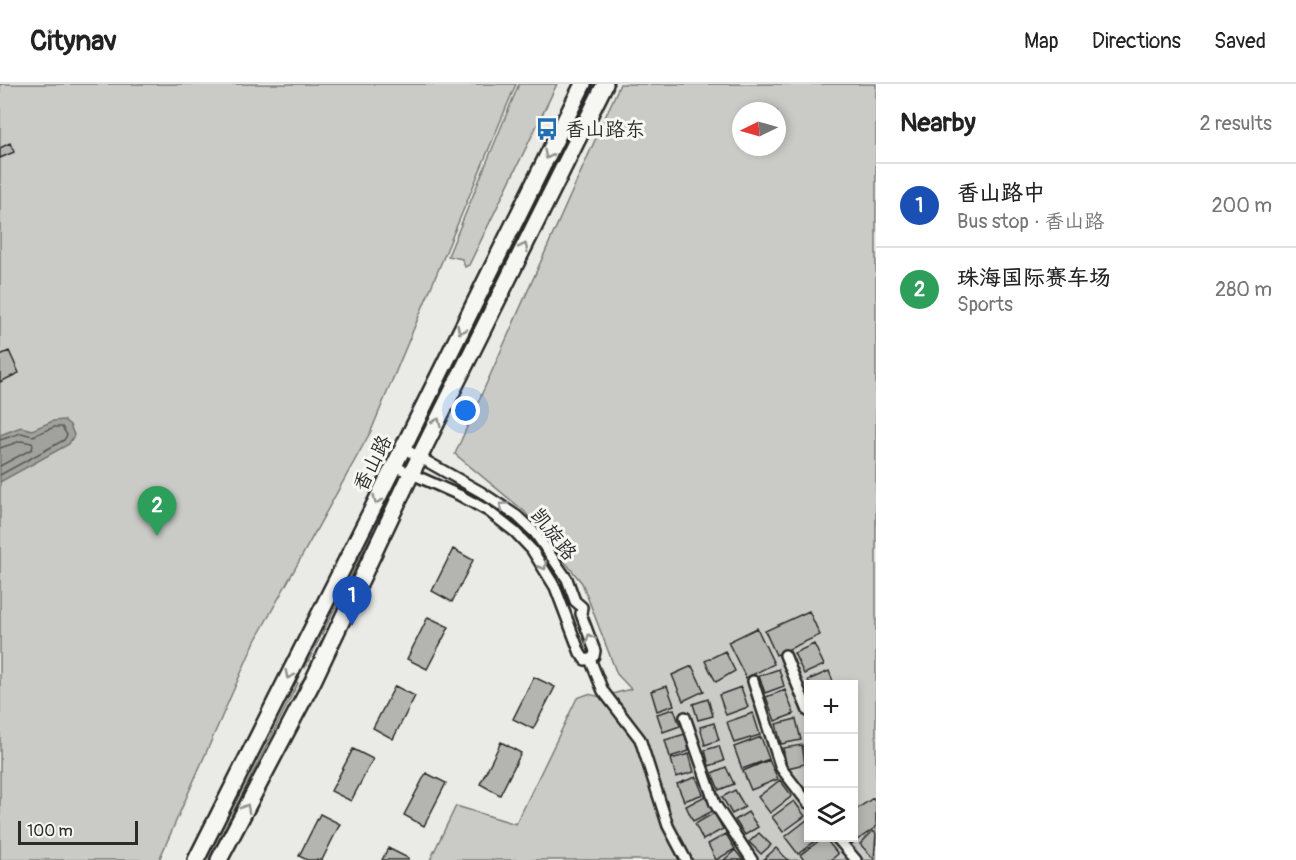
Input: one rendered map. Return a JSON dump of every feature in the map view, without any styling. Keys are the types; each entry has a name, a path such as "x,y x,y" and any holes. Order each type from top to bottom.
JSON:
{"main road":[{"name":"香山路","path":"196,860 404,448 583,84"},
{"name":"香山路","path":"219,860 312,681 411,474 605,84"}],"street":[{"name":"凯旋路","path":"394,466 459,495 488,511 515,532 532,550 544,568 564,606 564,614 568,619 580,653 585,660 594,656 596,651 581,614 582,607 575,600 567,579 536,533 517,516 482,492 404,448"},
{"path":"564,606 569,601 575,600"},
{"path":"568,619 575,619 581,614"},
{"path":"785,656 804,701"},
{"name":"凯旋路","path":"590,659 603,691 640,739 668,826 686,860"},
{"path":"753,681 781,768 804,798"},
{"path":"685,717 715,804 753,860"},
{"path":"840,842 850,858"}],"shaded area":[{"path":"0,84 516,84 371,431 255,641 159,860 0,860"},
{"path":"519,84 557,84 469,265 465,267 462,259 448,256"},
{"path":"592,84 595,84 431,418 428,417 464,343 467,332"},
{"path":"620,84 876,84 876,860 430,860 456,806 516,824 577,698 588,694 601,697 631,689 617,674 582,583 524,511 455,454"},
{"path":"369,530 373,532 305,668 302,666"},
{"path":"294,681 298,683 209,860 204,860"}],"water":[{"path":"64,420 70,425 74,435 69,444 0,482 0,435 21,427 32,430 53,421"}],"building":[{"path":"10,143 14,152 0,158 0,148"},
{"path":"9,351 19,373 0,382 0,355"},
{"path":"453,549 473,560 452,602 432,591"},
{"path":"809,611 820,635 776,655 765,631"},
{"path":"428,617 449,627 427,669 407,659"},
{"path":"757,628 774,664 746,678 728,642"},
{"path":"814,644 824,665 804,674 794,653"},
{"path":"725,651 735,671 716,682 705,661"},
{"path":"692,666 704,691 683,701 672,675"},
{"path":"779,669 784,686 765,693 759,676"},
{"path":"829,671 832,680 808,680"},
{"path":"534,677 555,687 533,729 513,719"},
{"path":"395,686 415,696 393,739 373,728"},
{"path":"667,686 674,705 657,711 651,691"},
{"path":"741,687 748,707 726,715 719,695"},
{"path":"785,690 794,714 775,721 766,697"},
{"path":"708,699 713,716 698,720 693,704"},
{"path":"674,709 680,726 663,732 657,714"},
{"path":"753,713 760,735 734,743 727,722"},
{"path":"796,719 801,740 781,744 776,724"},
{"path":"714,723 719,740 705,745 700,727"},
{"path":"685,734 689,751 670,757 665,740"},
{"path":"761,737 769,759 742,769 734,747"},
{"path":"501,742 521,753 500,795 480,784"},
{"path":"802,745 804,764 787,768 783,748"},
{"path":"719,746 724,761 709,766 705,750"},
{"path":"353,749 373,759 351,801 331,791"},
{"path":"689,754 694,772 676,777 671,759"},
{"path":"769,760 778,779 751,790 743,771"},
{"path":"726,767 734,784 719,790 712,773"},
{"path":"426,773 446,783 424,826 404,815"},
{"path":"696,777 703,794 684,801 677,784"},
{"path":"780,780 792,796 770,813 758,797"},
{"path":"735,790 745,807 732,814 722,797"},
{"path":"705,796 713,811 693,821 686,806"},
{"path":"873,798 876,803 876,827 858,839 858,808"},
{"path":"794,801 804,815 783,832 772,817"},
{"path":"748,812 758,827 745,835 735,820"},
{"path":"714,813 723,829 703,840 695,824"},
{"path":"320,814 340,824 322,860 307,860 299,856"},
{"path":"804,822 804,842 814,842 798,854 785,837"},
{"path":"873,831 876,834 874,859 860,844"},
{"path":"759,833 771,845 761,854 749,842"},
{"path":"726,834 735,849 716,860 708,844"},
{"path":"818,842 828,842 838,854 831,860 804,860 800,855"},
{"path":"388,848 408,858 408,860 382,860"},
{"path":"776,848 788,860 764,859"},
{"path":"735,850 743,860 724,860"}],"place":[{"name":"香山路东","path":"547,129"},
{"name":"珠海国际赛车场","path":"157,536"},
{"name":"香山路中","path":"352,626"}]}
